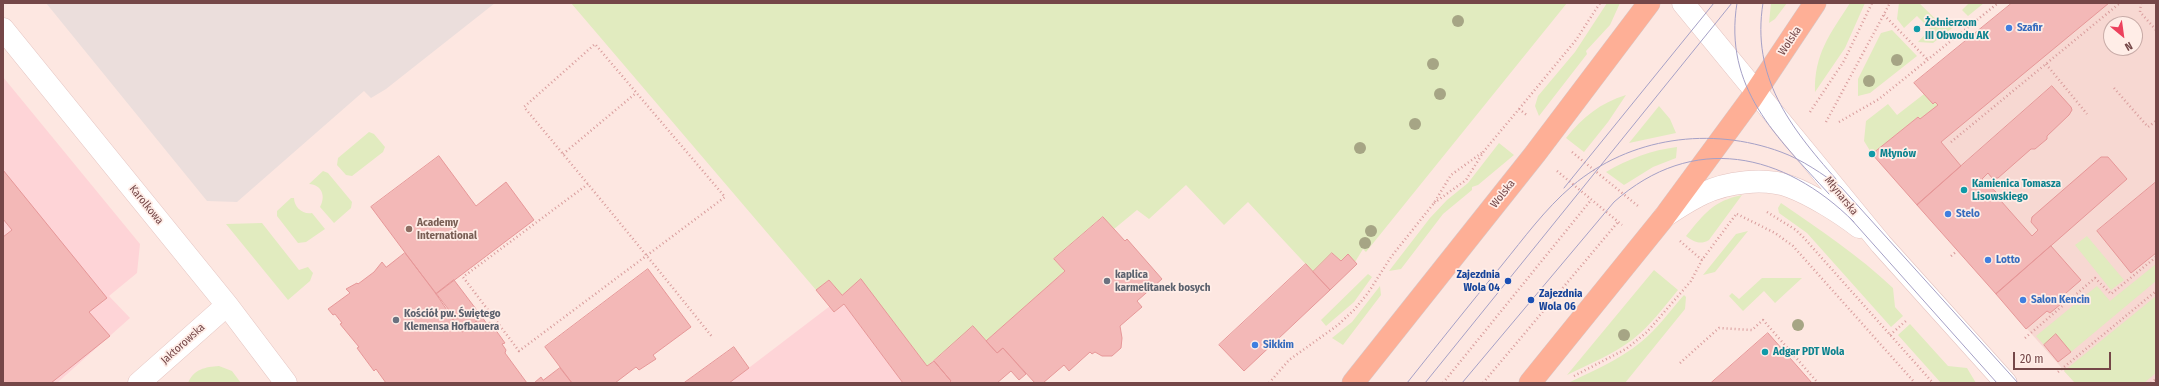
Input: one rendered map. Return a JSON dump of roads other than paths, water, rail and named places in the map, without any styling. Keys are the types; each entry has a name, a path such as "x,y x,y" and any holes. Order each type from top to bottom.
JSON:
{"main road":[{"name":"Wolska","path":"1353,383 1535,154 1649,3"},
{"name":"Wolska","path":"1530,383 1665,216 1756,92 1815,3"}],"street":[{"name":"Młynarska","path":"1683,3 1881,244 2006,383"},
{"name":"Karolkowa","path":"3,29 227,305 286,383"},
{"path":"1665,216 1703,193 1721,187 1744,183 1774,183 1790,186 1805,193 1856,225 1881,244"},
{"name":"Jaktorowska","path":"139,383 227,305"}],"tram line":[{"path":"1564,188 1714,3"},
{"path":"1425,383 1732,3"},
{"path":"1737,3 1735,33 1738,61 1746,86 1758,109 1773,131 1829,194"},
{"path":"1763,3 1761,30 1763,54 1769,77 1778,99 1804,140 1836,179"},
{"path":"1407,383 1535,224 1572,186 1595,169 1619,156 1645,147 1672,141 1699,138 1727,139 1754,144 1781,152 1805,163 1841,187 2018,383"},
{"path":"1462,383 1614,202 1644,180 1675,166 1706,159 1737,160 1768,166 1798,180 1827,198 1854,222"},
{"path":"1850,218 1997,383"}],"place":[{"name":"Szafir","path":"2009,28"},
{"name":"Żołnierzom III Obwodu AK","path":"1917,29"},
{"name":"Młynów","path":"1872,154"},
{"name":"Kamienica Tomasza Lisowskiego","path":"1964,190"},
{"name":"Stelo","path":"1948,214"},
{"name":"Academy International","path":"409,229"},
{"name":"Lotto","path":"1988,260"},
{"name":"kaplica karmelitanek bosych","path":"1107,281"},
{"name":"Zajezdnia Wola 04","path":"1508,281"},
{"name":"Zajezdnia Wola 06","path":"1531,300"},
{"name":"Salon Kencin","path":"2023,300"},
{"name":"Kościół pw. Świętego Klemensa Hofbauera","path":"396,320"},
{"name":"Sikkim","path":"1255,345"},
{"name":"Adgar PDT Wola","path":"1765,352"}]}
